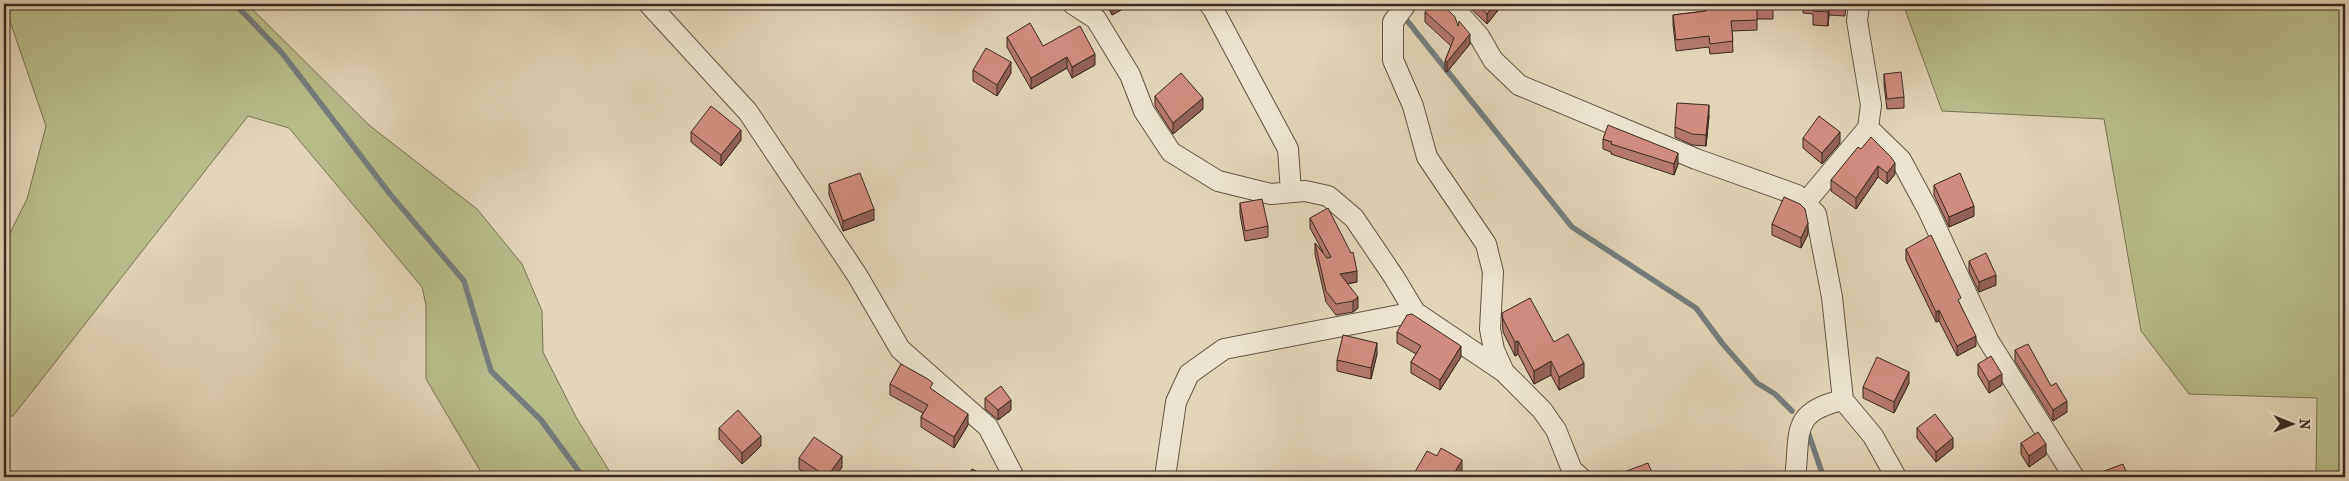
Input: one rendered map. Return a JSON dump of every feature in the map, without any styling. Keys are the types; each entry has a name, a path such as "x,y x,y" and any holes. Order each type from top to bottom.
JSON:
{"street":[{"path":"649,4 748,112 857,275 900,349 988,427 1014,477"},
{"path":"1073,4 1096,19 1130,75 1144,111 1171,152 1218,181 1271,194 1305,191 1328,196 1354,218 1394,276 1415,312 1504,372 1542,410 1556,430 1572,470 1580,477"},
{"path":"1208,4 1213,9 1288,149 1291,192"},
{"path":"1406,4 1393,22 1394,60 1413,106 1427,157 1486,244 1493,272 1490,329 1494,350 1504,372"},
{"path":"1804,203 1868,128 1871,105 1857,21 1860,4"},
{"path":"1449,6 1479,36 1493,60 1519,85 1696,159 1797,195 1816,214 1833,307 1843,400 1873,436 1896,477"},
{"path":"1868,128 1901,160 1928,210 1988,340 2074,477"},
{"path":"1165,477 1176,402 1182,388 1189,374 1224,349 1415,312"},
{"path":"1795,477 1797,436 1803,420 1822,405 1843,400"}],"green space":[{"path":"4,4 247,4 369,125 477,209 522,264 542,311 543,352 576,417 613,477 484,477 426,379 426,305 422,287 289,128 248,116 13,416 4,417 4,245 27,199 46,126"},
{"path":"1903,4 2345,4 2345,477 2316,477 2317,398 2189,394 2141,331 2104,119 1942,111"}],"building":[{"path":"1432,4 1448,10 1455,17 1458,26 1459,21 1470,34 1447,62 1445,61 1454,38 1425,12"},
{"path":"1476,4 1495,4 1487,14"},
{"path":"1722,4 1773,4 1773,8 1757,9 1757,20 1731,21 1733,41 1710,44 1709,36 1676,40 1673,15 1706,11 1706,6"},
{"path":"1814,4 1829,4 1828,12 1813,11"},
{"path":"1030,23 1043,46 1080,26 1095,54 1072,67 1067,57 1031,78 1007,37"},
{"path":"986,48 1011,62 997,85 973,70"},
{"path":"1901,72 1904,97 1887,99 1884,74"},
{"path":"1181,73 1203,98 1173,123 1155,96"},
{"path":"1677,103 1709,105 1706,135 1692,134 1675,127"},
{"path":"711,106 741,130 721,155 691,132"},
{"path":"1819,116 1840,132 1822,153 1803,138"},
{"path":"1608,125 1678,153 1674,164 1611,144 1612,142 1603,139"},
{"path":"1871,137 1895,163 1887,173 1878,166 1856,198 1831,180 1858,147 1861,149"},
{"path":"860,173 874,209 843,221 829,184"},
{"path":"1960,173 1974,206 1949,217 1934,185"},
{"path":"1784,197 1800,204 1805,209 1808,223 1801,238 1772,224"},
{"path":"1262,199 1268,226 1245,231 1240,203"},
{"path":"1328,208 1351,253 1353,252 1357,271 1340,274 1358,297 1353,301 1336,304 1326,291 1315,243 1327,258 1331,257 1310,218"},
{"path":"1931,235 1961,298 1958,300 1976,336 1957,346 1939,310 1936,312 1906,249"},
{"path":"1986,253 1996,275 1979,282 1969,261"},
{"path":"1530,298 1554,342 1568,334 1584,363 1559,377 1551,361 1534,371 1518,341 1515,342 1503,319 1502,313"},
{"path":"1412,314 1461,346 1440,380 1411,362 1421,346 1397,332 1407,315"},
{"path":"1343,335 1377,343 1371,368 1337,360"},
{"path":"2028,344 2051,386 2056,383 2067,401 2053,410 2015,350"},
{"path":"1991,356 2002,374 1989,382 1978,364"},
{"path":"1877,357 1909,372 1894,402 1863,387"},
{"path":"901,364 928,379 933,383 930,388 968,414 954,437 921,417 928,405 890,384"},
{"path":"1001,386 1011,400 998,410 985,398"},
{"path":"738,410 761,436 742,453 719,428"},
{"path":"1935,414 1953,438 1936,452 1917,428"},
{"path":"2038,432 2046,444 2029,456 2021,443"},
{"path":"814,437 842,456 827,477 799,458"},
{"path":"1441,448 1462,460 1452,477 1412,477 1427,451 1437,456"},
{"path":"1648,463 1654,477 1617,477 1616,475"},
{"path":"2123,464 2128,477 2088,477"},
{"path":"972,469 989,477 968,477"},
{"path":"2148,471 2150,477 2133,477"},
{"path":"1081,475 1084,477 1037,477 1037,476"}],"waterway":[{"path":"235,4 282,53 390,194 464,281 491,371 541,420 583,477"},
{"path":"1405,18 1572,227 1696,308 1722,343 1757,383 1775,394 1792,411"},
{"path":"1808,432 1821,470 1826,477"}]}
